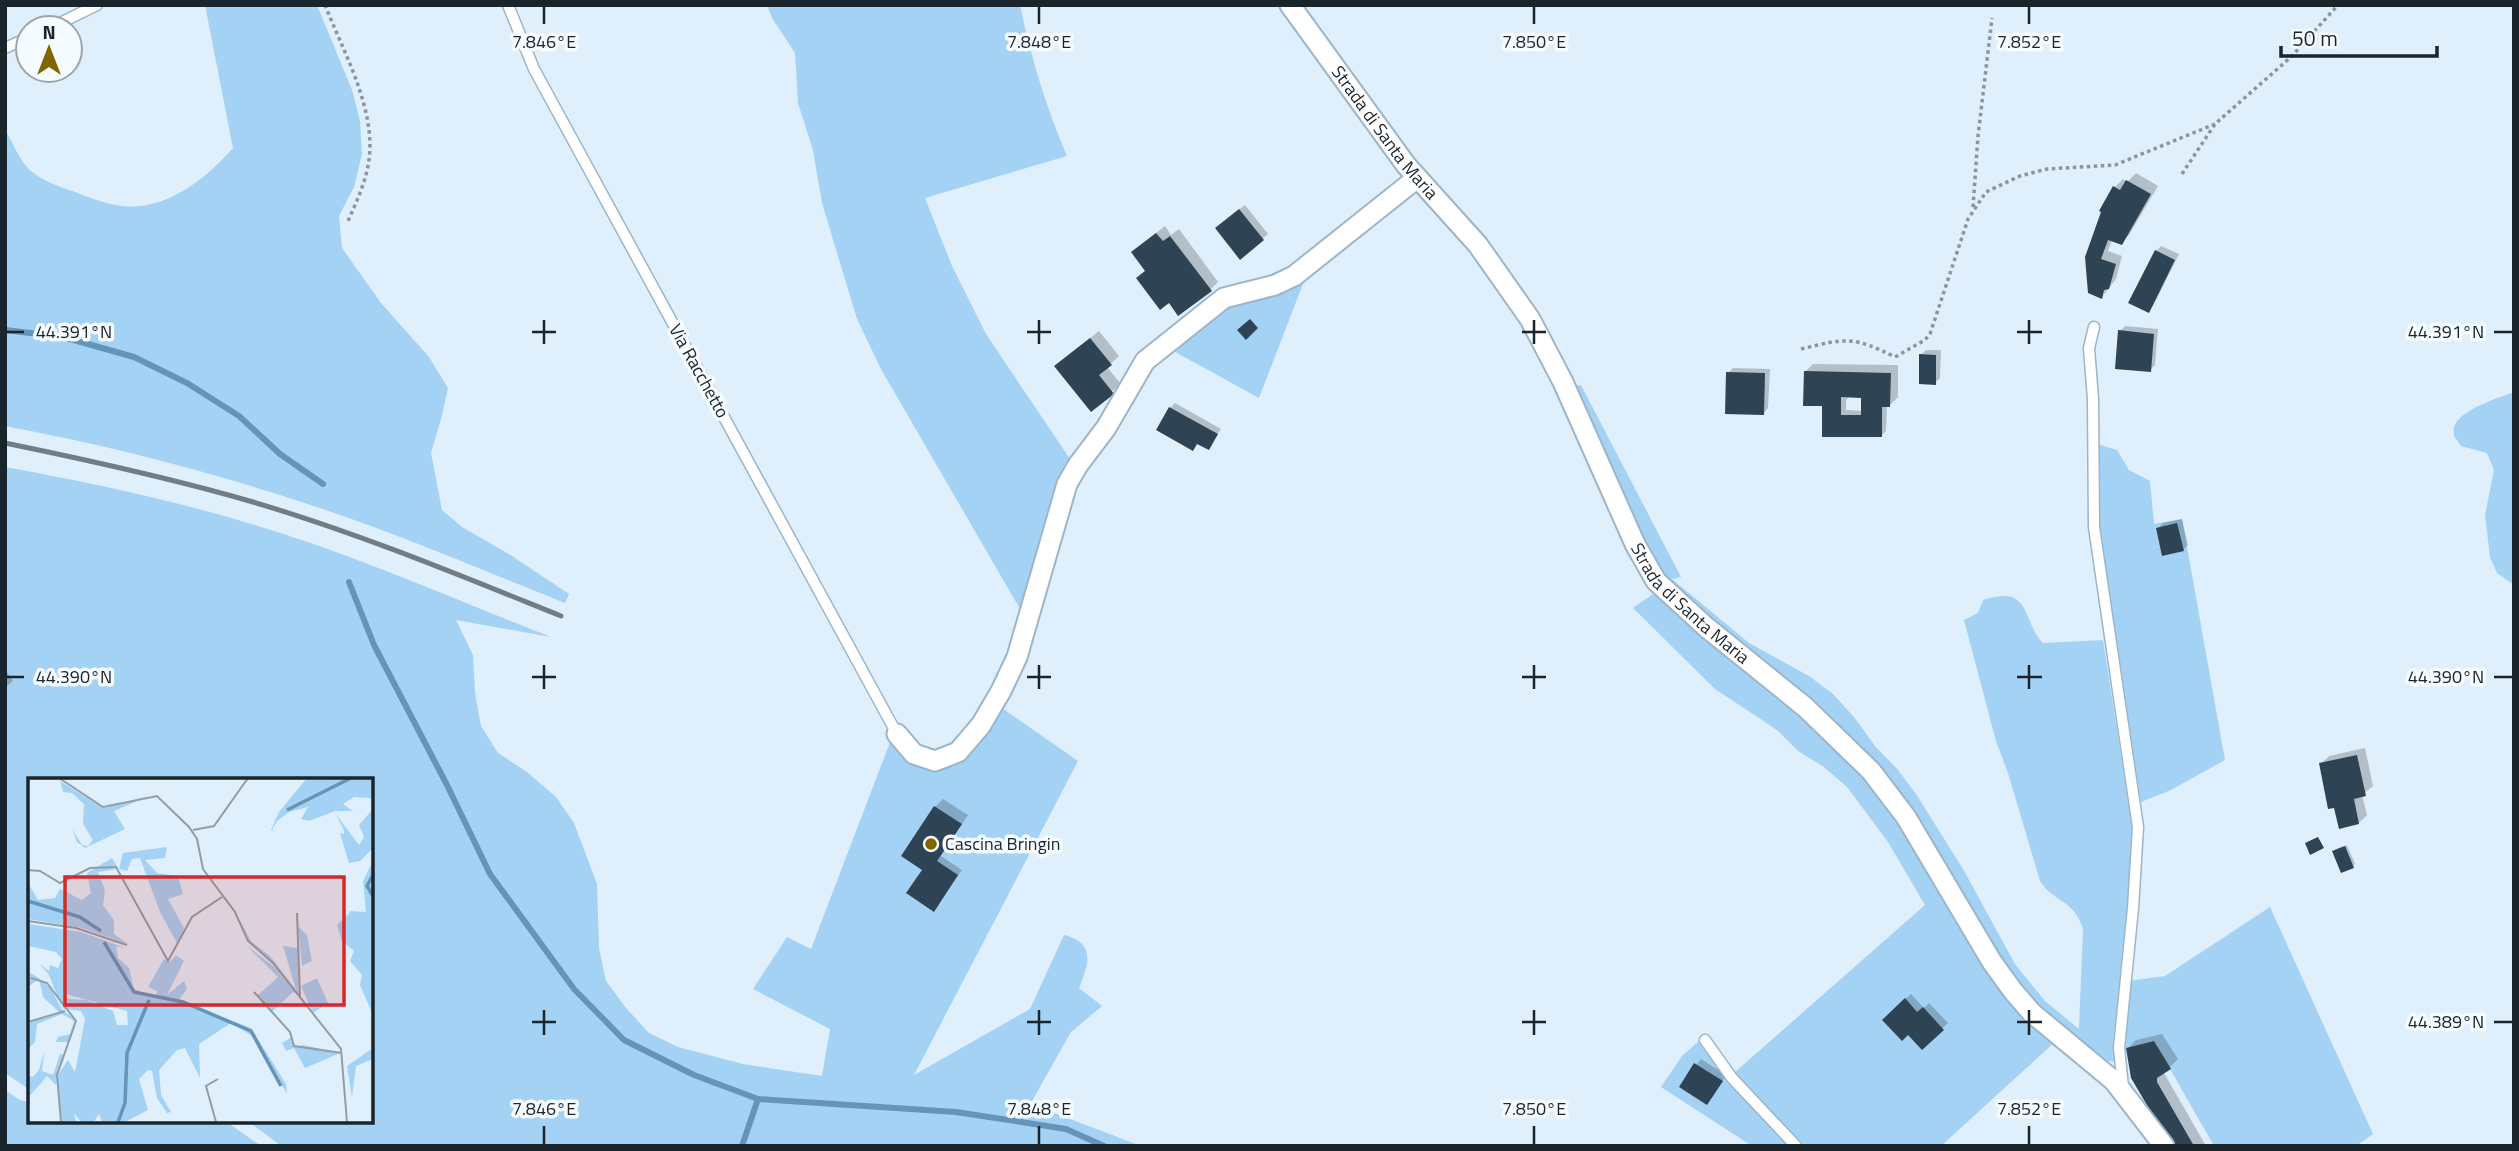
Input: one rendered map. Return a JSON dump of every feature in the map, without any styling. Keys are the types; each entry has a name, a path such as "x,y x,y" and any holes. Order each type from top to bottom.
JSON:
{"street":[{"name":"Strada di Santa Maria","path":"1290,5 1321,51 1417,178 1486,255 1536,329 1563,382 1635,544 1656,581 1706,627 1805,707 1871,771 1910,823 1992,962 2012,990 2032,1013 2108,1075 2164,1146"},
{"path":"897,734 914,754 930,760 940,760 958,752 987,715 1017,657 1066,484 1106,428 1142,364 1224,298 1275,285 1294,276 1417,178"}],"lane":[{"path":"79,14 97,5"},
{"name":"Via Racchetto","path":"508,5 534,69 897,734"},
{"path":"2094,327 2089,348 2093,399 2094,527 2138,827 2119,1048 2124,1092"},
{"path":"1705,1040 1732,1078 1796,1146"}],"path":[{"path":"325,5 362,98 368,125 369,160 364,181 348,221"},
{"path":"2182,174 2215,124 2291,57 2338,5"},
{"path":"1801,349 1845,339 1867,343 1895,357 1925,340 1932,329 1973,209 1978,136 1992,18"},
{"path":"1973,209 1986,192 2020,176 2047,169 2115,165 2215,124"}],"shaded area":[{"path":"205,5 317,5 352,90 360,121 362,154 354,187 339,216 342,248 381,303 429,357 448,388 431,453 442,510 462,527 569,594 565,603 445,554 284,496 126,452 5,426 5,130 31,171 49,182 92,199 122,206 138,206 169,198 184,190 210,171 233,148"},
{"path":"767,5 1020,5 1040,82 1067,156 925,198 952,266 986,334 1072,462 1023,614 882,371 857,319 822,203 813,150 798,103 795,53 772,18"},
{"path":"1306,276 1259,398 1168,348 1211,313"},
{"path":"1581,385 1681,577 1672,579 1749,643 1809,676 1833,694 1854,717 1916,794 1963,869 2015,964 2045,1001 2079,1029 2083,929 2069,906 2051,894 2040,881 1996,741 1964,620 1978,613 1983,600 1999,596 2011,597 2024,608 2036,635 2043,643 2103,640 2132,827 2129,906 2113,1042 2114,1062 2094,1058 2025,999 1912,817 1659,576 1575,386"},
{"path":"2514,392 2514,585 2497,573 2490,557 2485,515 2494,470 2487,453 2461,446 2454,436 2454,426 2473,409"},
{"path":"2097,444 2117,450 2129,470 2150,481 2154,524 2182,519 2225,760 2171,790 2141,802 2098,521"},
{"path":"5,467 158,499 286,535 363,562 551,637 456,620 473,655 475,693 481,726 498,753 527,772 556,797 574,823 597,884 599,948 606,981 626,1008 649,1033 678,1047 743,1064 822,1076 830,1029 753,989 787,937 811,949 892,737 930,766 999,706 1078,761 914,1075 1030,1009 1064,935 1081,943 1085,949 1087,963 1079,988 1102,1006 1071,1032 1028,1108 1057,1114 1141,1146 281,1146 251,1123 373,1123 373,778 28,778 28,1089 5,1073"},
{"path":"1656,592 1854,761 2057,1040 1941,1146 1803,1146 1735,1072 1925,905 1888,842 1847,787 1824,767 1798,751 1777,730 1715,689 1633,608"},
{"path":"2270,907 2373,1134 2356,1146 2214,1146 2154,1041 2126,1048 2128,981 2165,976"},
{"path":"1700,1040 1729,1080 1787,1144 1752,1146 1661,1087 1682,1056"},
{"path":"5,1090 20,1100 28,1102 28,1123 228,1123 261,1146 5,1146"}],"building":[{"path":"2126,180 2151,194 2122,245 2108,240 2101,259 2116,264 2109,289 2104,290 2102,299 2088,293 2085,257 2101,212 2099,211 2113,186 2120,190"},
{"path":"1239,209 1264,240 1240,260 1215,228"},
{"path":"1156,233 1163,241 1170,236 1212,291 1178,316 1169,303 1160,310 1136,278 1145,271 1131,252"},
{"path":"2155,250 2175,260 2149,313 2128,303"},
{"path":"1250,319 1258,328 1246,340 1237,330"},
{"path":"2118,330 2154,334 2151,372 2115,369"},
{"path":"1090,338 1112,365 1099,375 1114,394 1091,412 1054,366"},
{"path":"1919,354 1936,355 1936,385 1919,384"},
{"path":"1804,371 1891,373 1890,407 1882,407 1882,437 1822,437 1822,406 1803,406","holes":["1841,397 1861,398 1861,415 1841,415"]},
{"path":"1726,372 1765,373 1764,415 1725,414"},
{"path":"1169,407 1218,434 1209,450 1197,444 1193,451 1156,430"},
{"path":"2177,523 2184,551 2162,556 2156,528"},
{"path":"2357,755 2366,796 2354,799 2359,824 2339,829 2334,808 2328,809 2319,763"},
{"path":"934,806 962,824 937,861 958,875 934,912 906,893 922,870 901,856"},
{"path":"2318,837 2324,848 2310,855 2305,843"},
{"path":"2345,846 2354,868 2341,873 2332,851"},
{"path":"1905,998 1917,1012 1923,1007 1944,1030 1922,1050 1908,1035 1902,1041 1882,1020"},
{"path":"2154,1041 2171,1069 2157,1078 2157,1082 2194,1146 2174,1146 2167,1139 2131,1078 2126,1048"},
{"path":"1694,1063 1723,1081 1707,1105 1679,1087"}],"waterway":[{"path":"5,330 63,337 134,357 187,383 239,416 280,454 323,484"},
{"path":"349,582 374,645 490,874 574,989 624,1040 694,1075 758,1099 956,1112 1066,1129 1104,1146"},
{"path":"742,1146 758,1099"}],"railway":[{"path":"5,443 160,477 292,514 408,555 561,616"}],"place":[{"name":"Cascina Bringin","path":"931,844"}]}
